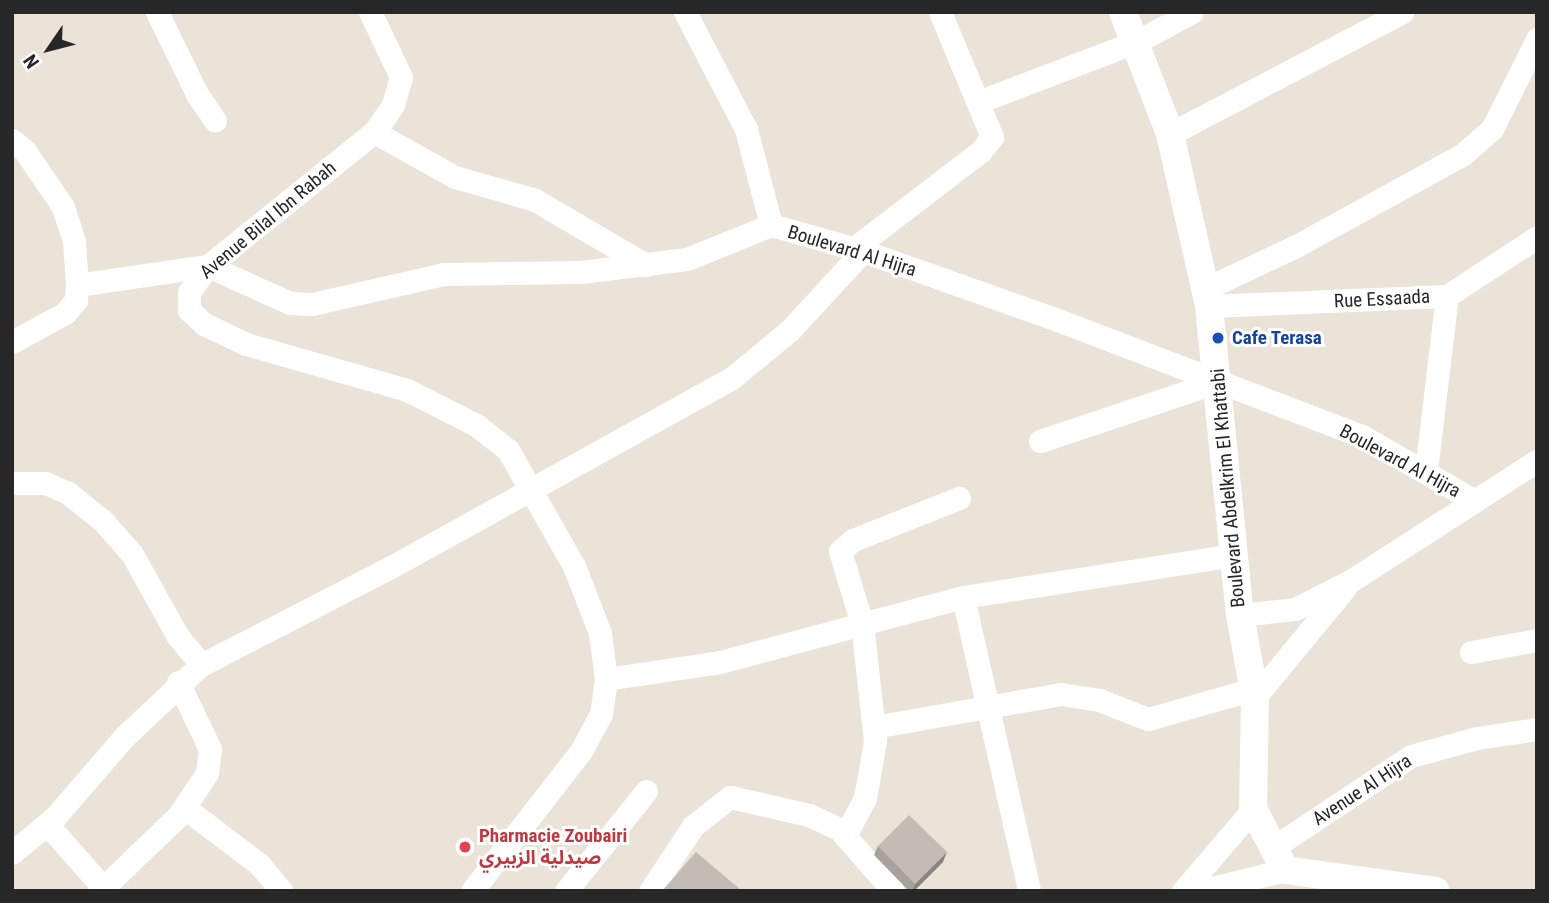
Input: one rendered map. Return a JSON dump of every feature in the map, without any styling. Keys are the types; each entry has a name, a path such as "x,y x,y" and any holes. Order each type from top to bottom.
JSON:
{"street":[{"path":"157,12 197,94 215,121"},
{"name":"Avenue Bilal Ibn Rabah","path":"370,12 401,78 393,105 374,132 208,266 190,292 193,318 246,344 299,363 374,379 446,409 508,450 574,566 600,633 606,680 593,733 472,891"},
{"path":"685,12 746,130 771,225"},
{"path":"12,853 47,824 178,682 201,665 391,567 732,378 790,330 858,250 989,142 990,127 940,12"},
{"name":"Boulevard Abdelkrim El Khattabi","path":"1123,12 1138,41 1170,134 1207,298 1219,381 1240,615 1254,693 1253,809"},
{"path":"978,102 1138,41 1192,12"},
{"path":"1170,134 1402,12"},
{"path":"1207,298 1462,155 1492,129 1537,39"},
{"path":"374,132 454,177 535,200 646,265"},
{"path":"12,140 25,150 63,207 74,241 78,285 76,300 65,313 12,342"},
{"name":"Boulevard Al Hijra","path":"208,266 290,303 312,304 444,274 580,272 687,259 771,225 858,250 1362,436 1475,501"},
{"name":"Rue Essaada","path":"1207,298 1447,296 1537,237"},
{"path":"78,285 208,266"},
{"path":"1426,471 1447,296"},
{"path":"1040,441 1219,381"},
{"path":"1240,615 1295,609 1352,580 1537,461"},
{"path":"12,483 45,483 68,493 103,521 132,554 177,635 201,665"},
{"path":"845,836 874,767 874,727 862,624 840,558 843,547 959,498"},
{"path":"606,680 720,662 963,597 1234,555"},
{"path":"874,727 989,704 1082,696 1148,719 1254,693 1352,580"},
{"path":"963,597 1029,891"},
{"path":"1471,652 1537,640"},
{"path":"47,824 105,889 185,808 207,773 210,749 178,682"},
{"name":"Avenue Al Hijra","path":"1200,891 1279,858 1411,756 1477,738 1537,729"},
{"path":"566,891 646,791"},
{"path":"650,891 693,827 730,797 809,815 845,836 893,891"},
{"path":"185,808 258,864 282,891"},
{"path":"1184,891 1253,809 1279,858 1436,891"}],"building":[{"path":"909,815 947,852 915,884 878,846"},
{"path":"696,852 741,890 662,891"}],"place":[{"name":"Cafe Terasa","path":"1218,338"},
{"name":"Pharmacie Zoubairi صيدلية الزبيري","path":"465,847"}]}
